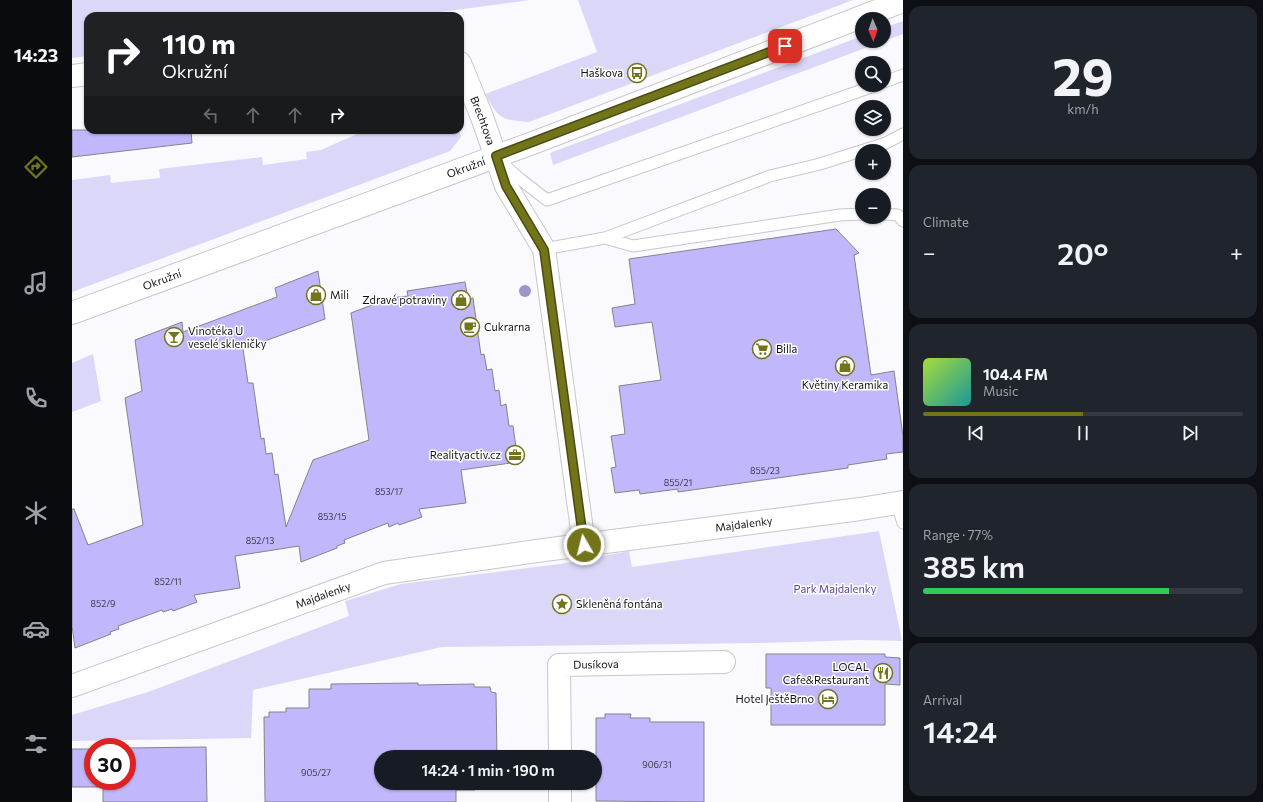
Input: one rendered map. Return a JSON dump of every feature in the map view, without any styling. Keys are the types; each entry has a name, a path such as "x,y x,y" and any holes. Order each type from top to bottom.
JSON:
{"street":[{"name":"Okružní","path":"72,313 496,156 903,1"},
{"name":"Brechtova","path":"464,72 496,156"},
{"path":"72,76 84,74"},
{"path":"496,156 506,186 544,250 584,545"},
{"name":"Majdalenky","path":"72,686 384,573 584,545 901,510"},
{"name":"Dusíkova","path":"560,750 559,665 724,662"},
{"path":"560,790 560,802"}],"lane":[{"path":"891,79 903,75"},
{"path":"496,156 520,180 547,200 857,92"},
{"path":"544,250 605,238 770,176 820,164 886,143 903,134"},
{"path":"605,238 633,246 840,215 855,214"},
{"path":"891,214 898,215 903,221"}],"green space":[{"path":"72,0 530,0 441,12 84,12 84,56 72,58"},
{"path":"578,0 853,0 529,122 506,119 502,117 494,109 485,94 597,52"},
{"path":"903,21 903,34 891,38 891,25"},
{"path":"855,39 855,48 865,48 553,165 550,153"},
{"path":"357,134 460,134 461,137 450,151 72,292 72,180 110,175 111,183 160,178 159,169 262,157 263,165 307,159 306,152 321,150"},
{"path":"93,354 101,401 72,412 72,363"},
{"name":"Park Majdalenky","path":"879,531 902,641 860,640 758,643 442,647 253,690 251,738 136,740 136,738 84,738 84,741 72,741 72,715 148,692 349,616 345,601 401,584 567,563 629,551 632,567"}],"building":[{"path":"72,130 84,130 84,134 191,134 192,143 72,157"},
{"path":"836,229 859,253 854,255 871,375 894,371 903,436 903,452 886,454 887,459 848,465 848,468 678,492 678,489 640,494 639,490 615,493 611,468 616,467 611,436 625,434 619,386 661,380 652,322 615,327 612,308 635,304 629,259"},
{"path":"318,271 325,319 243,349 248,383 253,383 261,439 264,438 266,454 272,453 275,475 278,474 286,527 313,460 369,440 351,313 390,298 408,296 407,291 465,282 468,299 473,298 481,355 484,354 487,370 492,369 495,391 499,390 501,406 506,404 509,426 513,426 518,462 461,470 466,503 419,509 422,517 399,525 398,523 389,527 388,523 344,540 345,543 337,546 337,548 301,562 299,546 235,556 240,588 194,595 197,602 173,611 172,609 163,612 162,610 118,626 119,629 110,632 111,634 75,648 72,626 72,509 74,509 88,545 143,525 125,398 142,391 135,340 182,322 183,332 277,297 275,288"},
{"name":"Hotel JeštěBrno","path":"766,654 885,654 885,657 900,658 900,685 885,684 885,725 771,725 771,688 766,688"},
{"path":"331,684 474,684 474,687 490,687 491,692 496,693 497,750 374,750 374,790 456,790 456,802 265,802 264,717 269,717 269,712 286,712 286,708 309,708 309,689 331,689"},
{"path":"605,714 631,714 630,718 650,718 650,722 704,722 704,802 596,801 596,790 602,790 602,750 596,750 596,718 605,718"},
{"path":"206,747 207,802 103,802 103,790 136,790 136,748"},
{"path":"72,749 84,749 84,787 72,787"}],"place":[{"name":"Haškova","path":"637,73"},
{"name":"Mili","path":"316,295"},
{"name":"Zdravé potraviny","path":"461,300"},
{"name":"Cukrarna","path":"470,327"},
{"name":"Vinotéka U veselé skleničky","path":"174,337"},
{"name":"Billa","path":"762,349"},
{"name":"Květiny Keramika","path":"845,366"},
{"name":"Realityactiv.cz","path":"515,455"},
{"name":"Skleněná fontána","path":"562,604"},
{"name":"LOCAL Cafe&Restaurant","path":"883,673"},
{"name":"Hotel JeštěBrno","path":"828,699"}],"route":[{"path":"584,545 544,250 506,186 496,156 785,46"}]}
